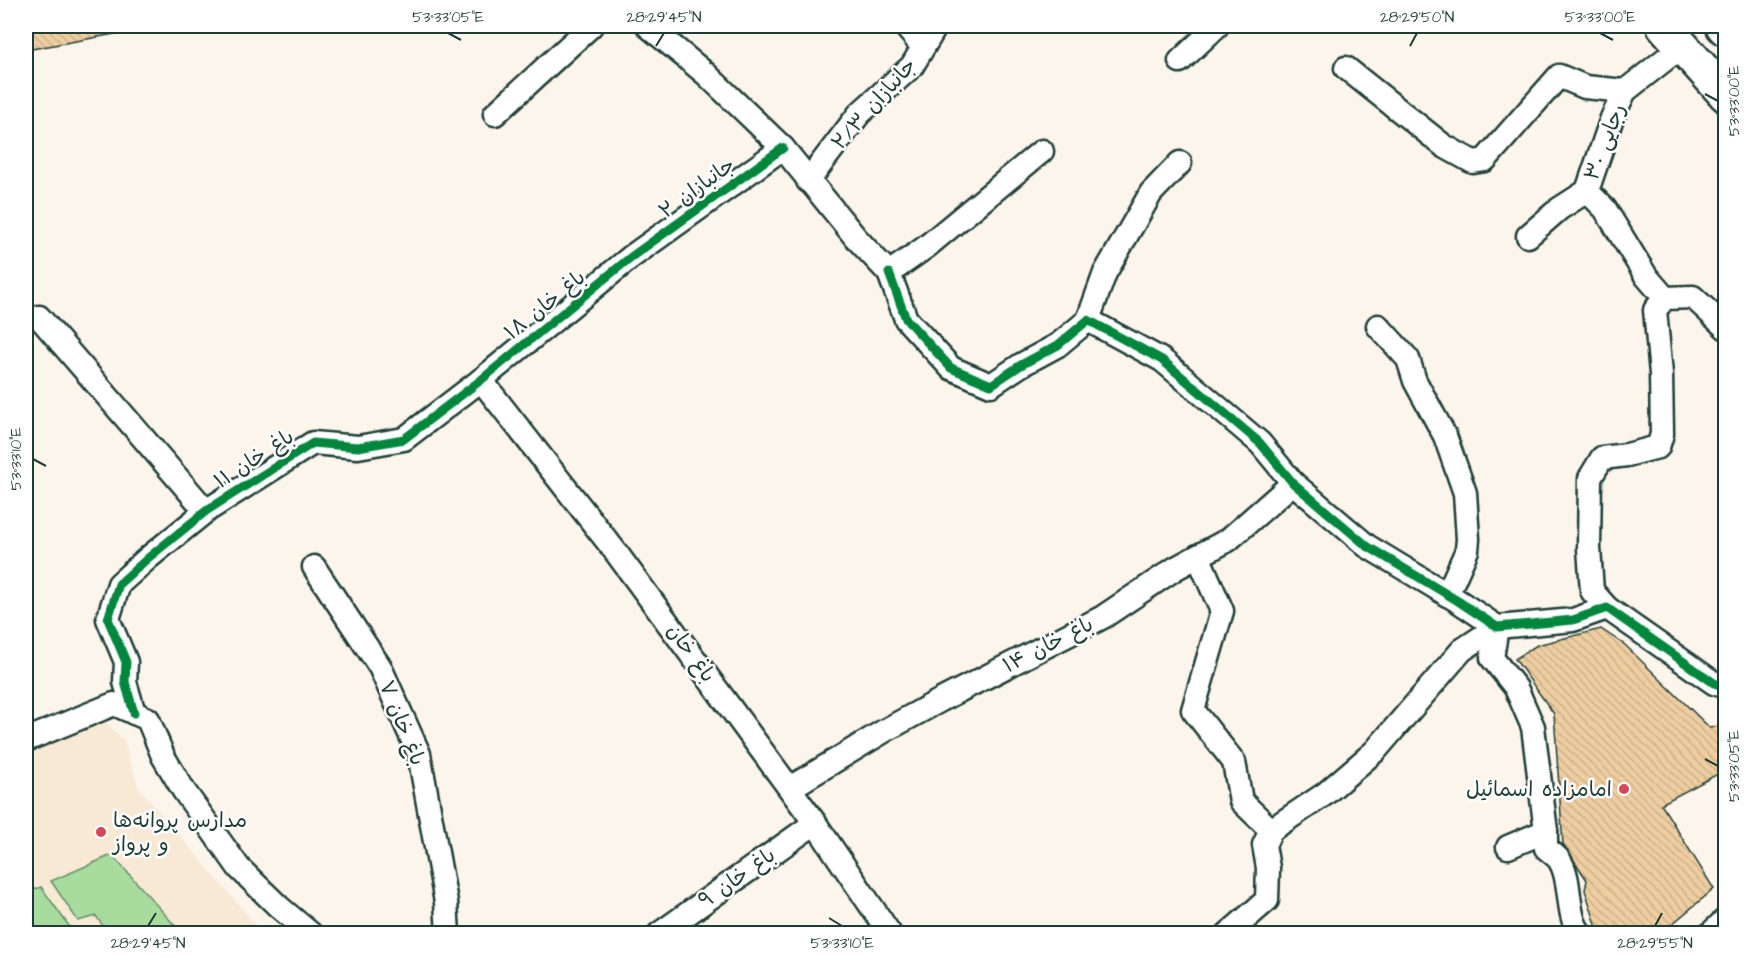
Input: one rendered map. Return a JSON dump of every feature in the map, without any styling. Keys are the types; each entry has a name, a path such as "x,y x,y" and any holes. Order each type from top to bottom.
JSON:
{"main road":[{"path":"1673,36 1725,95"}],"street":[{"path":"495,114 591,26"},
{"path":"648,26 706,74 783,148 856,238 889,273 906,319 951,368 991,385 1058,345 1088,320 1105,273 1151,194 1180,163"},
{"path":"905,26 923,47"},
{"name":"جانبازان ۲/۳","path":"808,181 859,114 912,66 936,26"},
{"path":"1180,62 1217,26"},
{"name":"رجایی ۳۰","path":"1528,236 1559,209 1587,190 1612,118 1625,91 1673,36"},
{"path":"1346,68 1444,146 1473,162 1485,160 1559,76 1585,87 1625,91"},
{"name":"جانبازان ۲","path":"631,257 783,148"},
{"path":"889,273 926,247 1042,151"},
{"path":"1587,190 1605,209 1646,276 1665,298"},
{"name":"باغ خان ۱۸","path":"481,380 631,257"},
{"path":"1725,328 1693,297 1665,298 1655,310 1661,384 1662,434 1658,447 1627,455 1602,458 1590,478 1589,548 1592,591 1607,608 1714,683 1725,687"},
{"path":"39,317 206,511"},
{"path":"1088,320 1162,360 1260,443 1293,483 1367,546 1497,627"},
{"path":"1378,326 1408,359 1414,381 1445,436 1465,493 1467,550 1447,595"},
{"name":"باغ خان ۱۱","path":"134,713 125,682 126,662 108,619 118,584 206,511 313,443 358,447 404,439 481,380"},
{"name":"باغ خان","path":"481,380 615,551 790,788 890,933"},
{"name":"باغ خان ۱۴","path":"790,788 931,705 1103,617 1176,568 1228,540 1293,483"},
{"path":"1198,556 1222,611 1193,710 1234,762 1241,801 1271,830"},
{"name":"باغ خان ۷","path":"314,567 380,667 419,754 446,902 448,933"},
{"path":"1228,933 1267,900 1268,868 1264,845 1271,830 1325,794 1375,751 1462,650 1497,627 1573,620 1607,608"},
{"path":"1497,627 1492,658 1516,688 1533,727 1546,848 1560,859 1569,886 1576,928 1581,933"},
{"path":"26,740 114,704 148,720 163,756 184,792 239,868 279,907 311,933"},
{"name":"باغ خان ۹","path":"659,933 815,823"},
{"path":"1508,847 1545,831"},
{"path":"1710,933 1725,919"}],"shaded area":[{"name":"مدارس پروانه‌ها و پرواز","path":"104,721 123,739 139,788 263,933 26,933 26,755"}],"green space":[{"path":"112,855 178,929 175,933 108,933 96,916 78,921 51,881"},
{"path":"41,887 69,926 63,933 26,933 26,893"}],"building":[{"path":"26,26 159,26 26,50"},
{"name":"امامزاده اسمائیل","path":"1601,629 1625,645 1710,728 1719,726 1726,728 1726,766 1718,774 1661,804 1714,889 1660,934 1599,934 1585,890 1587,880 1563,844 1554,714 1515,659 1537,645"}],"cycle path":[{"path":"134,713 125,682 126,662 108,619 119,584 148,558 206,511 313,443 358,447 404,439 481,380 631,257 783,148"},
{"path":"889,273 906,319 951,368 991,385 1058,345 1088,320 1162,360 1260,443 1293,483 1367,546 1497,627 1573,620 1607,608 1714,683 1726,687"}],"place":[{"name":"امامزاده اسمائیل","path":"1624,789"},
{"name":"مدارس پروانه‌ها و پرواز","path":"101,832"}]}
